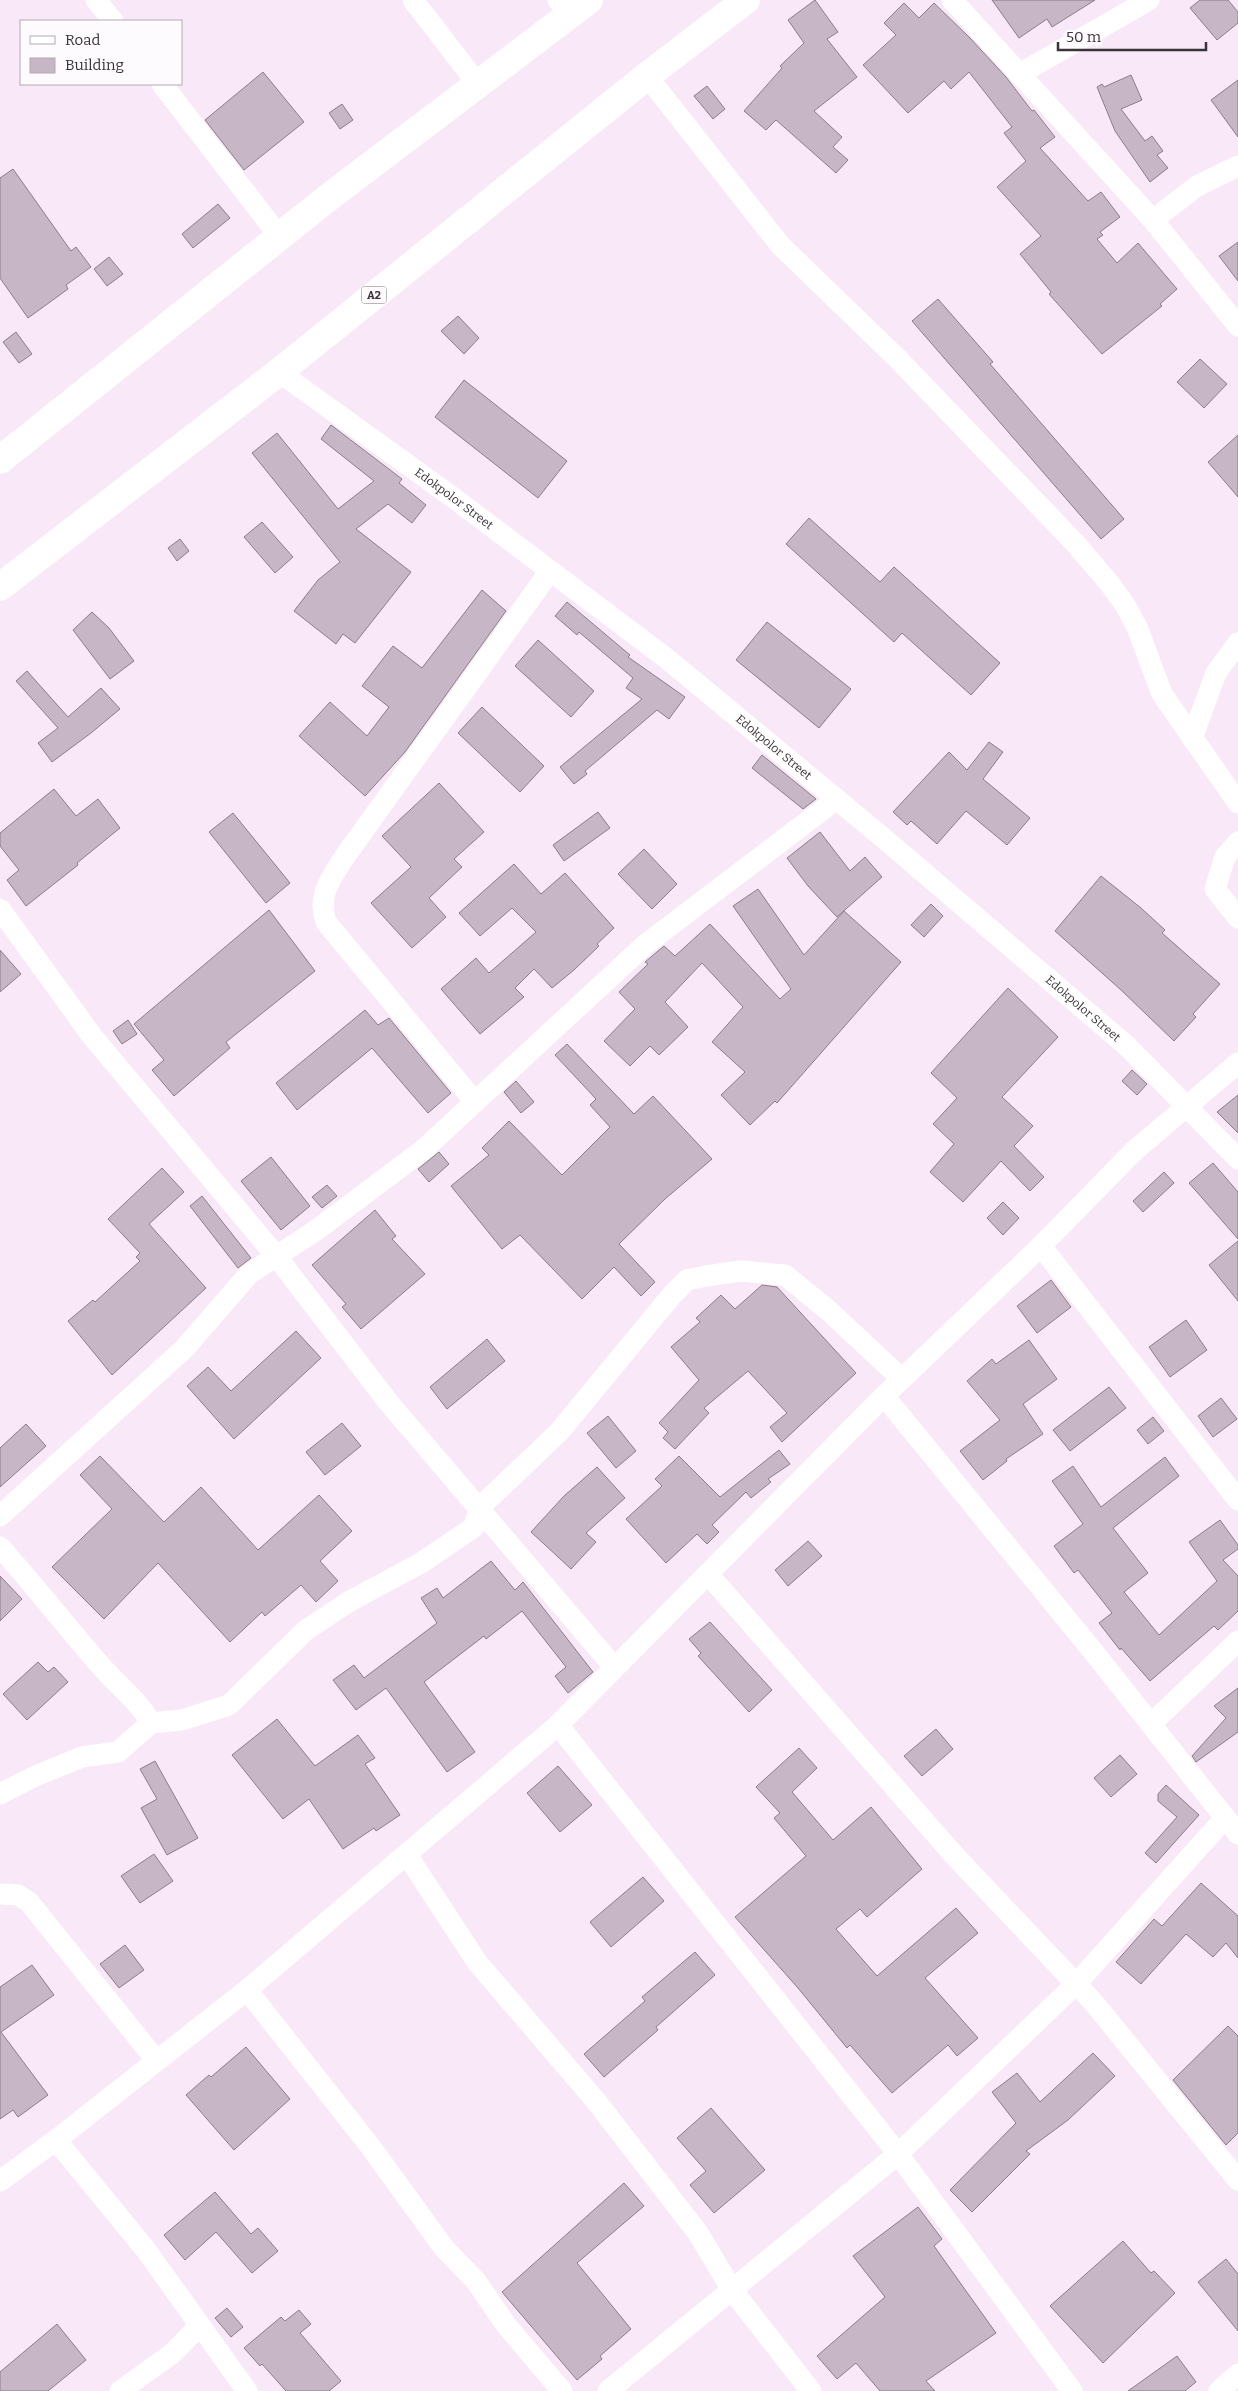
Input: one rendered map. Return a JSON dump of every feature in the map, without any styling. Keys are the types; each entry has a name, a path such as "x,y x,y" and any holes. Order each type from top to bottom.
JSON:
{"highway":[{"name":"A2","path":"0,587 279,372 647,76 746,0"},
{"path":"0,460 279,236 477,83 572,4"}],"street":[{"path":"96,0 112,20"},
{"path":"413,0 477,83"},
{"path":"952,0 1153,220 1238,326"},
{"path":"1019,74 1150,0"},
{"path":"647,76 781,246 896,357 1075,543 1110,584 1125,605 1137,627 1162,694 1238,804"},
{"path":"163,85 279,236"},
{"path":"1153,220 1198,186 1238,166"},
{"name":"Edokpolor Street","path":"279,372 666,658 837,799 1127,1046 1189,1107 1238,1160"},
{"path":"475,1102 332,930 322,910 324,891 343,859 550,571"},
{"path":"1192,738 1216,673 1238,643"},
{"path":"0,1516 184,1349 249,1274 277,1257 423,1150 646,944 837,799"},
{"path":"1238,842 1225,856 1215,889 1238,918"},
{"path":"0,910 92,1036 277,1257 389,1403 614,1667"},
{"path":"0,2181 56,2140 248,1990 558,1725 884,1396 1041,1246 1155,1131 1189,1107 1238,1063"},
{"path":"1041,1246 1238,1500"},
{"path":"0,1794 33,1777 82,1757 118,1752 151,1722 182,1720 229,1705 306,1630 350,1601 422,1563 474,1527 479,1508 559,1432 672,1295 687,1280 740,1271 786,1275 829,1311 902,1379"},
{"path":"884,1396 1238,1834"},
{"path":"0,1547 46,1599 100,1666 144,1710 151,1722"},
{"path":"708,1574 954,1854 1076,1984 1238,2180"},
{"path":"1151,1724 1238,1641"},
{"path":"558,1725 898,2154 1072,2391"},
{"path":"608,2391 898,2154 1076,1984 1225,1818"},
{"path":"407,1854 477,1962 596,2101 698,2233 732,2290 812,2391"},
{"path":"0,1894 18,1895 29,1902 156,2060"},
{"path":"248,1990 370,2146 444,2248 476,2281 506,2325 562,2391"},
{"path":"56,2140 146,2250 247,2391"},
{"path":"120,2391 173,2353 200,2325"},
{"path":"1219,2391 1238,2374"}],"building":[{"path":"815,0 838,32 827,39 857,77 814,111 842,137 833,147 848,160 836,173 776,120 766,130 744,111 782,68 780,66 804,43 788,20"},
{"path":"992,0 1095,0 1052,27 1047,19 1019,38"},
{"path":"1200,0 1228,0 1238,12 1238,23 1217,40 1190,8"},
{"path":"904,3 919,18 934,3 970,38 1006,77 1032,111 1034,110 1055,137 1040,148 1088,201 1101,192 1120,217 1100,232 1103,235 1097,239 1117,263 1138,243 1177,289 1160,304 1162,306 1102,354 1049,294 1051,292 1020,254 1041,236 997,187 1026,161 1004,133 1012,127 969,72 951,89 944,81 908,113 863,65 896,35 884,23"},
{"path":"263,72 304,122 244,170 205,120"},
{"path":"1131,75 1142,100 1121,109 1145,141 1152,136 1163,151 1157,155 1168,168 1150,182 1115,131 1097,87 1102,84 1104,87"},
{"path":"1238,80 1238,137 1211,100"},
{"path":"707,86 725,109 713,119 694,96"},
{"path":"342,104 353,120 340,129 329,113"},
{"path":"13,169 71,251 76,247 91,267 66,285 68,289 28,318 0,278 0,178"},
{"path":"218,204 230,218 193,248 182,234"},
{"path":"1238,242 1238,281 1219,256"},
{"path":"109,257 123,274 107,286 94,269"},
{"path":"938,299 993,362 990,364 1124,519 1101,539 912,321"},
{"path":"458,316 479,338 464,354 441,331"},
{"path":"16,332 32,354 19,363 3,342"},
{"path":"1200,359 1227,384 1204,408 1177,382"},
{"path":"464,380 567,461 538,498 435,417"},
{"path":"331,425 402,479 399,483 426,505 412,523 388,504 356,529 411,572 355,643 343,634 336,644 294,611 318,580 340,562 252,453 277,433 338,509 374,481 321,439"},
{"path":"1238,435 1238,497 1208,462"},
{"path":"809,518 880,582 894,567 1000,663 971,695 902,633 894,642 786,544"},
{"path":"262,522 293,557 275,573 244,537"},
{"path":"180,539 189,551 177,561 168,548"},
{"path":"482,590 506,611 405,752 365,796 299,736 330,702 367,736 389,707 362,686 393,646 422,668"},
{"path":"567,602 630,655 628,657 685,697 669,719 657,710 585,771 587,774 574,784 560,767 642,699 626,688 633,678 579,632 577,635 555,616"},
{"path":"92,612 109,628 134,661 110,679 73,630"},
{"path":"767,622 851,689 819,728 736,660"},
{"path":"538,640 594,691 571,717 515,666"},
{"path":"27,671 68,717 101,688 120,709 52,762 38,743 58,728 16,681"},
{"path":"482,707 544,766 520,792 458,733"},
{"path":"989,742 1003,752 983,779 1030,818 1007,845 966,811 937,844 911,821 907,825 893,812 949,752 967,770"},
{"path":"762,755 816,799 803,809 752,768"},
{"path":"439,783 484,832 454,859 462,867 429,898 446,917 412,948 371,903 411,867 382,836"},
{"path":"54,789 76,816 98,799 120,828 77,863 78,865 26,906 7,880 19,870 0,846 0,833"},
{"path":"598,812 610,828 564,861 553,845"},
{"path":"233,813 290,883 266,903 209,832"},
{"path":"820,832 850,871 865,857 882,877 837,917 808,886 787,858"},
{"path":"644,849 677,884 652,909 618,874"},
{"path":"514,864 541,894 565,873 614,928 597,944 599,946 552,988 534,969 515,988 524,997 480,1034 441,989 476,958 489,973 536,932 512,908 480,936 459,913"},
{"path":"1101,876 1141,908 1165,930 1162,933 1220,984 1193,1014 1196,1017 1174,1041 1055,931"},
{"path":"758,889 804,955 844,911 901,962 777,1103 775,1101 750,1125 721,1095 745,1072 712,1042 743,1007 702,963 665,1002 688,1027 659,1055 650,1046 630,1066 604,1041 635,1009 619,992 648,964 645,962 664,946 675,956 710,924 780,999 791,989 733,906"},
{"path":"931,904 943,916 924,937 911,925"},
{"path":"269,910 315,971 226,1042 230,1048 174,1096 152,1070 164,1060 134,1024"},
{"path":"0,950 21,974 0,992"},
{"path":"1008,988 1058,1037 1002,1097 1033,1126 1014,1146 1044,1177 1030,1191 1001,1161 963,1202 930,1172 954,1144 933,1124 957,1098 931,1073"},
{"path":"365,1010 378,1025 389,1018 451,1093 428,1113 372,1048 297,1110 276,1083"},
{"path":"128,1020 137,1034 122,1044 113,1031"},
{"path":"567,1044 634,1114 653,1096 712,1159 665,1199 619,1244 655,1282 641,1296 614,1267 582,1299 520,1235 502,1249 451,1186 489,1155 482,1148 509,1121 562,1175 610,1127 590,1105 596,1099 555,1055"},
{"path":"1132,1070 1147,1084 1137,1095 1122,1081"},
{"path":"516,1081 534,1102 521,1113 504,1092"},
{"path":"1238,1095 1238,1133 1217,1112"},
{"path":"439,1152 449,1164 429,1182 418,1169"},
{"path":"271,1157 310,1206 281,1230 241,1181"},
{"path":"1213,1163 1238,1192 1238,1239 1189,1183"},
{"path":"162,1168 184,1192 149,1224 206,1288 112,1375 68,1321 93,1300 95,1302 140,1261 136,1257 140,1253 108,1219"},
{"path":"1164,1172 1174,1183 1143,1212 1133,1201"},
{"path":"327,1185 337,1196 322,1208 312,1197"},
{"path":"202,1196 251,1258 238,1268 190,1206"},
{"path":"1003,1202 1019,1218 1003,1235 987,1218"},
{"path":"375,1210 396,1236 392,1239 425,1274 361,1329 342,1307 346,1304 312,1265"},
{"path":"1238,1241 1238,1301 1209,1265"},
{"path":"1051,1280 1071,1307 1037,1333 1017,1306"},
{"path":"762,1285 777,1287 856,1373 782,1442 770,1427 787,1413 748,1371 704,1408 709,1413 675,1449 663,1438 668,1432 659,1423 699,1380 671,1347 700,1322 696,1318 721,1295 735,1309"},
{"path":"1186,1320 1207,1350 1170,1377 1149,1347"},
{"path":"296,1331 321,1358 234,1439 187,1386 208,1367 231,1391"},
{"path":"487,1339 505,1361 447,1409 430,1387"},
{"path":"1029,1340 1057,1379 1023,1404 1043,1434 1006,1459 1007,1461 983,1480 960,1451 1000,1420 967,1381 992,1359 996,1364"},
{"path":"1109,1387 1126,1408 1070,1451 1053,1430"},
{"path":"1221,1398 1237,1419 1213,1437 1198,1416"},
{"path":"608,1416 636,1451 616,1468 587,1433"},
{"path":"1153,1417 1164,1431 1148,1444 1137,1430"},
{"path":"342,1423 361,1446 325,1475 306,1452"},
{"path":"26,1424 46,1446 0,1487 0,1448"},
{"path":"779,1450 790,1464 768,1479 771,1482 751,1498 746,1492 712,1525 719,1532 707,1544 697,1534 666,1563 626,1519 662,1486 655,1479 679,1456 720,1497"},
{"path":"100,1456 164,1522 201,1487 258,1550 319,1495 352,1531 320,1561 338,1581 316,1602 301,1585 265,1616 262,1612 230,1642 158,1563 104,1619 52,1567 112,1509 80,1475"},
{"path":"1165,1457 1179,1476 1113,1528 1148,1573 1124,1592 1159,1635 1217,1581 1189,1542 1220,1520 1238,1545 1238,1549 1223,1560 1238,1576 1238,1611 1218,1630 1214,1626 1150,1681 1121,1648 1120,1650 1099,1623 1112,1613 1078,1570 1074,1573 1054,1546 1083,1524 1052,1481 1073,1466 1101,1507"},
{"path":"597,1467 625,1498 586,1533 596,1542 571,1569 531,1532 564,1496"},
{"path":"808,1541 822,1556 788,1586 775,1570"},
{"path":"491,1561 515,1590 523,1582 593,1672 568,1693 555,1676 566,1667 522,1611 486,1639 484,1636 424,1682 475,1752 447,1772 386,1688 356,1710 333,1680 354,1665 364,1678 437,1623 421,1598 437,1588 443,1598"},
{"path":"0,1576 22,1599 0,1621"},
{"path":"710,1622 772,1690 749,1712 698,1656 701,1653 689,1639"},
{"path":"38,1662 48,1672 54,1667 68,1682 27,1720 3,1694"},
{"path":"1238,1688 1238,1732 1196,1762 1192,1756 1226,1718 1214,1706"},
{"path":"277,1719 315,1766 358,1735 375,1758 365,1764 400,1815 376,1831 374,1828 343,1849 309,1799 283,1819 232,1755"},
{"path":"936,1729 953,1749 922,1776 904,1756"},
{"path":"799,1748 817,1768 792,1792 833,1840 871,1807 922,1869 867,1917 860,1909 836,1929 877,1976 956,1908 978,1933 925,1978 978,2038 957,2056 948,2045 892,2093 850,2045 847,2048 798,1988 735,1917 806,1856 774,1818 780,1813 756,1787"},
{"path":"1120,1755 1137,1774 1111,1797 1094,1778"},
{"path":"155,1761 198,1838 167,1855 141,1808 157,1799 140,1769"},
{"path":"558,1766 592,1805 560,1832 527,1793"},
{"path":"1166,1785 1199,1815 1156,1863 1145,1853 1177,1817 1158,1801 1158,1794"},
{"path":"154,1854 173,1881 140,1903 121,1876"},
{"path":"643,1877 664,1901 611,1947 590,1922"},
{"path":"1201,1883 1238,1916 1238,1958 1226,1943 1213,1957 1186,1934 1141,1984 1116,1962 1154,1919 1162,1926"},
{"path":"125,1945 144,1970 119,1988 100,1964"},
{"path":"695,1952 715,1975 656,2027 658,2030 604,2077 584,2054 645,2001 642,1997"},
{"path":"32,1965 54,1995 1,2032 48,2095 18,2117 13,2110 0,2119 0,1987"},
{"path":"1228,2026 1238,2036 1238,2133 1226,2145 1173,2080"},
{"path":"246,2047 290,2099 234,2150 186,2095 209,2075 211,2077"},
{"path":"1093,2053 1115,2076 1068,2120 1026,2151 1030,2154 972,2212 950,2190 1016,2123 992,2092 1017,2073 1040,2102"},
{"path":"711,2108 765,2170 714,2213 690,2185 706,2171 677,2138"},
{"path":"624,2183 644,2206 577,2263 631,2329 600,2356 602,2359 577,2380 502,2292"},
{"path":"215,2192 251,2234 258,2228 278,2251 252,2273 216,2232 185,2260 164,2235"},
{"path":"918,2207 942,2239 934,2246 996,2333 926,2381 935,2391 880,2391 856,2363 837,2379 817,2356 885,2297 853,2256"},
{"path":"1123,2241 1151,2273 1154,2271 1175,2293 1103,2363 1050,2306"},
{"path":"1226,2259 1238,2274 1238,2331 1198,2282"},
{"path":"227,2308 243,2327 231,2337 215,2318"},
{"path":"299,2310 311,2324 300,2333 341,2381 329,2391 286,2391 262,2364 260,2366 244,2348 281,2317 285,2321"},
{"path":"57,2324 86,2360 48,2391 0,2391 0,2372"},
{"path":"1177,2356 1196,2382 1185,2391 1128,2391"}]}
